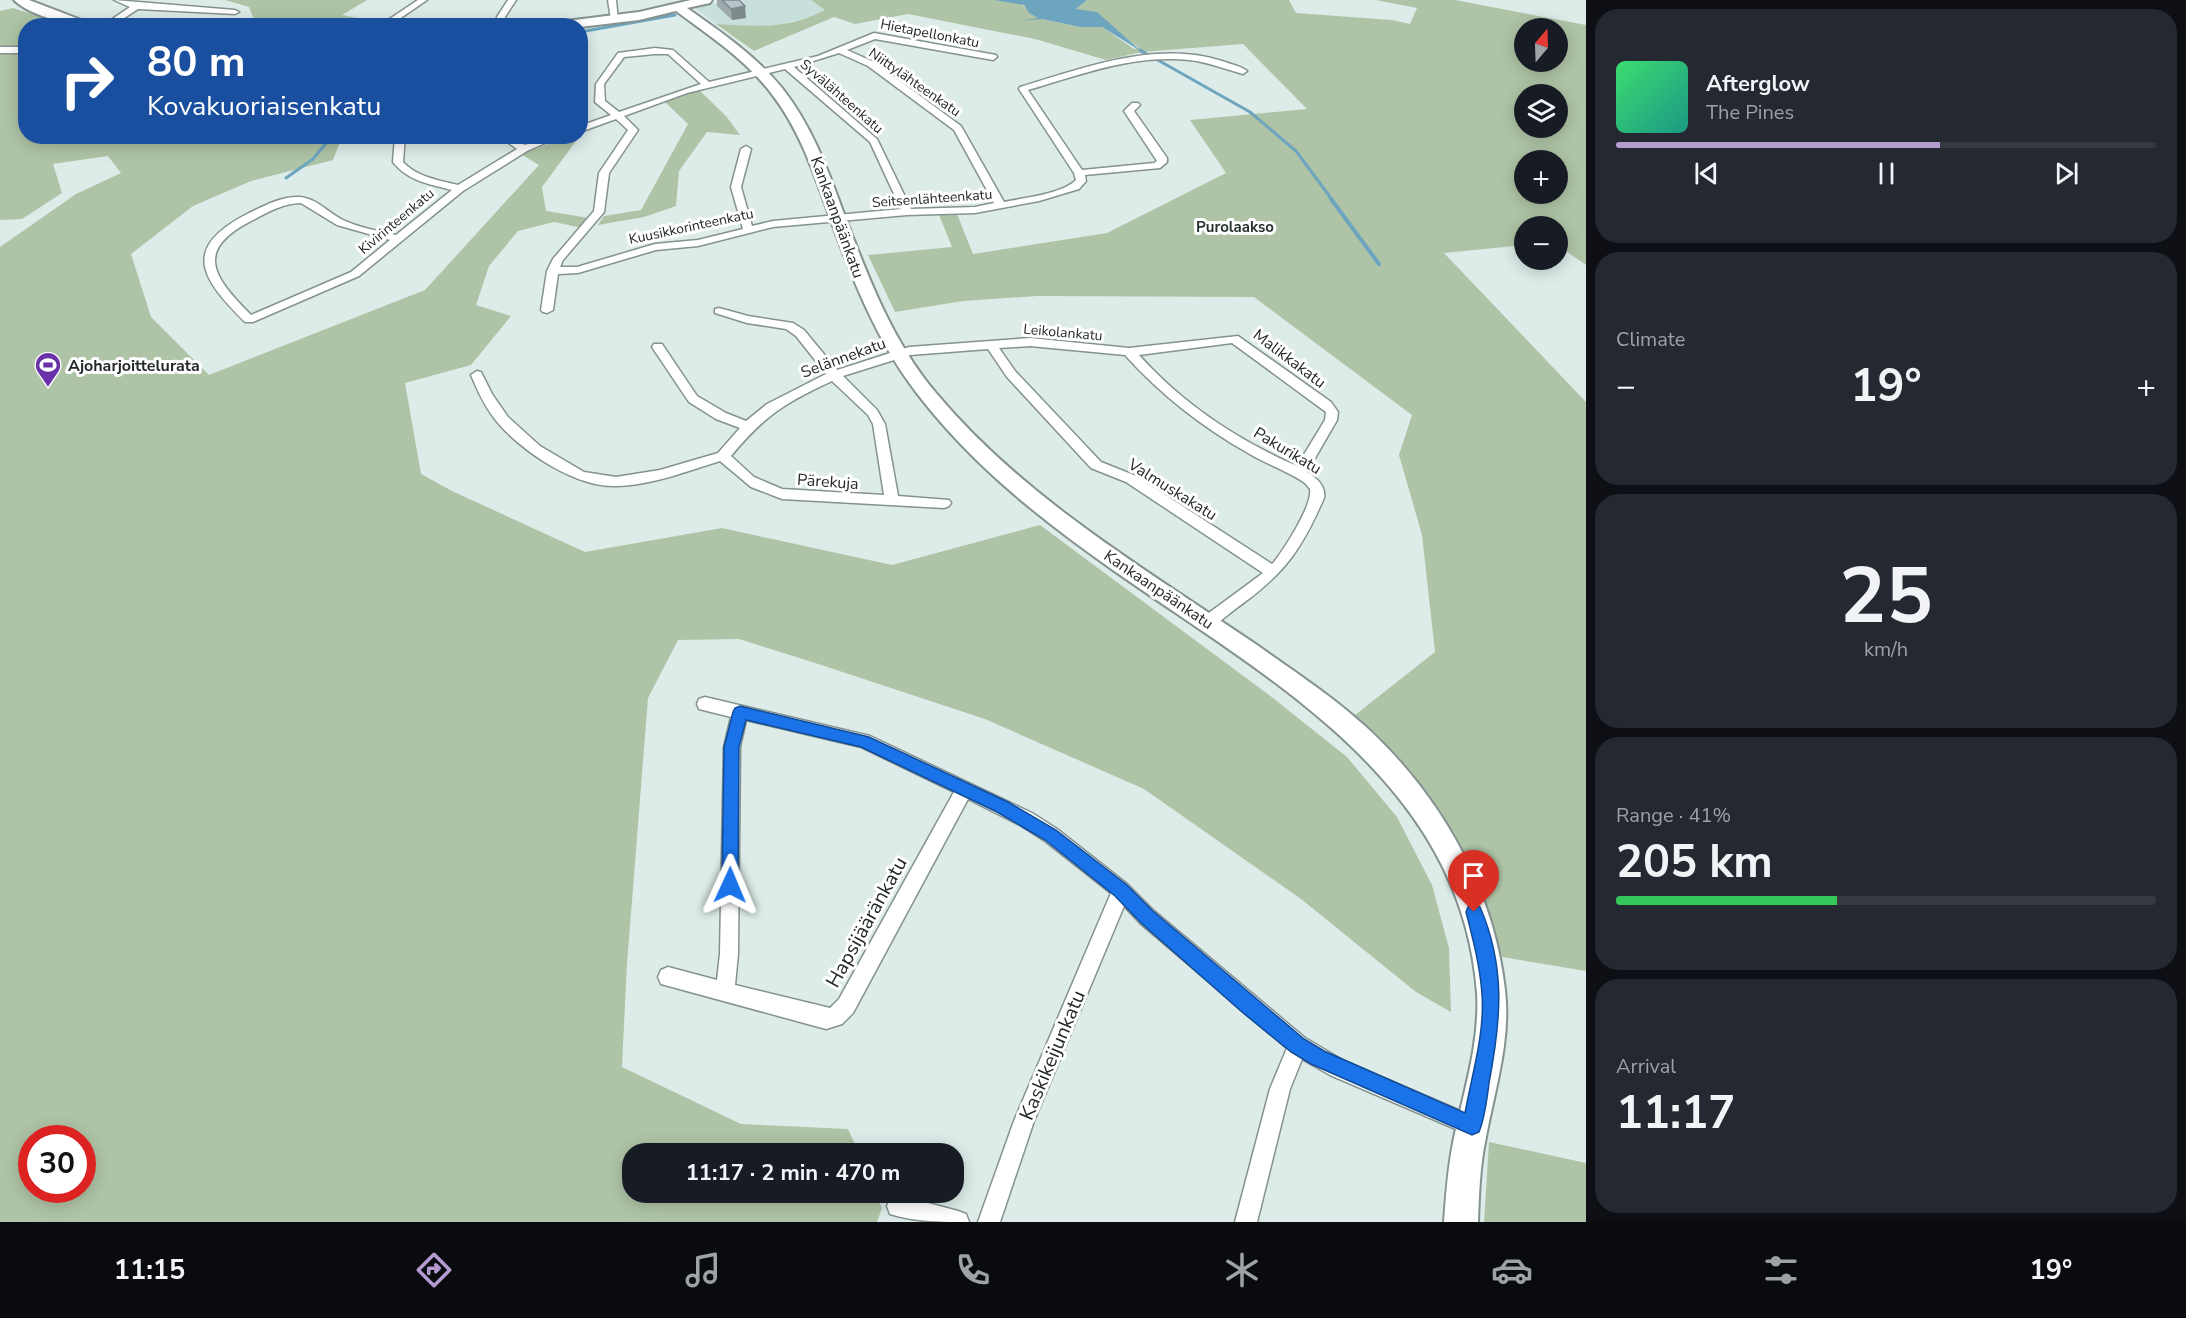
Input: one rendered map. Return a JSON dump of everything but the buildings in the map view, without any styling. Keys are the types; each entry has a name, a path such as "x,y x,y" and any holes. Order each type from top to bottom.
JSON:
{"street":[{"path":"20,0 35,8 67,18"},
{"path":"118,0 135,6 235,12"},
{"path":"118,18 146,0"},
{"path":"395,18 423,0"},
{"path":"501,18 512,0"},
{"path":"612,0 615,19"},
{"path":"588,22 706,0"},
{"name":"Kankaanpäänkatu","path":"678,7 730,46 761,73 789,107 811,143 876,315 898,355 954,426 1024,493 1061,522 1207,622 1357,733 1412,793 1435,827 1452,858 1480,930 1491,996 1490,1027 1466,1155 1461,1222"},
{"name":"Hietapellonkatu","path":"761,73 842,51 874,36 993,57"},
{"path":"0,50 18,50"},
{"path":"547,310 553,271 558,259 598,212 604,173 631,135 632,127 600,102 598,93 600,84 621,55 655,51 670,52 706,85"},
{"name":"Niittylähteenkatu","path":"842,51 871,64 958,128 1001,206"},
{"path":"1135,105 1128,111 1162,158 1162,162 1157,166 1079,173 1023,89 1138,57 1166,55 1182,57 1227,64 1244,71"},
{"name":"Syvälähteenkatu","path":"788,67 874,141 907,212"},
{"path":"588,126 706,85 761,73"},
{"path":"399,144 398,162 407,172 459,189"},
{"path":"516,144 524,149"},
{"name":"Kivirinteenkatu","path":"398,239 342,223 327,216 307,201 300,200 274,206 243,220 212,243 208,252 219,289 249,320 355,274 398,239 459,189 524,149 537,144"},
{"path":"746,149 736,189 748,229"},
{"name":"Seitsenlähteenkatu","path":"838,218 907,212 975,210 1001,206 1075,187 1081,181 1079,173"},
{"name":"Kuusikkorinteenkatu","path":"553,271 578,270 655,248 698,243 773,224 838,218"},
{"path":"719,310 747,319 789,326 800,333 834,375 873,413 879,424 892,501"},
{"name":"Leikolankatu","path":"898,355 909,351 1030,342 1130,351 1161,350 1226,338"},
{"name":"Malikkakatu","path":"1226,338 1241,342 1332,412 1331,420 1299,474"},
{"name":"Valmuskakatu","path":"991,345 1011,374 1096,465 1131,479 1274,572"},
{"path":"658,347 693,399 721,416 748,427"},
{"name":"Pakurikatu","path":"1130,351 1148,374 1193,410 1263,456 1310,481 1317,489 1318,496 1285,558 1274,572 1207,622"},
{"name":"Selännekatu","path":"723,456 748,427 771,407 834,375 898,355"},
{"path":"477,375 486,395 503,420 535,449 581,476 616,482 660,475 723,456"},
{"name":"Pärekuja","path":"723,456 744,479 761,488 782,494 944,503"},
{"path":"705,704 864,741 1034,824 1121,890 1147,917 1298,1045 1338,1068 1472,1126"},
{"path":"725,992 729,954 732,747 740,712"},
{"name":"Hapsijääränkatu","path":"668,977 826,1019 841,1013 964,788"},
{"name":"Kaskikeijunkatu","path":"989,1222 1023,1121 1121,890"},
{"path":"1249,1218 1280,1089 1298,1045"},
{"path":"898,1206 958,1222"}],"shaded area":[{"path":"727,0 811,0 826,10 810,17 770,27 716,24 695,8"}],"green space":[{"path":"225,0 367,0 342,15 357,18 254,18 249,7"},
{"path":"811,0 1015,0 1042,19 1080,27 1102,27 1134,49 1139,48 1109,25 1076,9 1087,0 1289,0 1296,13 1392,20 1410,24 1417,8 1376,0 1455,0 1549,18 1514,18 1514,72 1568,72 1568,22 1586,25 1586,265 1568,253 1568,216 1514,216 1514,246 1444,253 1586,402 1586,971 1502,957 1479,888 1452,833 1407,771 1355,715 1435,652 1422,535 1399,455 1412,415 1254,297 1037,296 963,301 895,312 868,255 952,247 939,215 957,214 973,254 1107,233 1226,173 1190,120 1307,109 1243,44 1142,52 1106,60 1035,39 908,14 855,24 834,17 754,51 716,24 759,26 784,24 825,10"},
{"path":"13,8 44,18 18,18 18,48 0,48 0,11"},
{"path":"18,52 18,144 339,144 333,160 251,181 193,206 131,254 151,317 209,375 425,290 539,165 521,154 549,144 574,144 542,187 546,211 589,218 582,228 554,222 518,231 489,266 476,305 511,316 471,365 405,383 421,474 452,491 585,552 722,528 892,565 1040,525 1273,698 1347,757 1397,817 1432,885 1449,948 1451,1012 1416,992 1301,899 1144,789 985,719 812,662 739,639 678,640 648,698 627,964 622,1067 741,1124 848,1129 854,1143 622,1143 622,1203 880,1203 882,1208 877,1222 0,1222 0,247 76,194 121,173 108,156 53,164 62,193 22,219 0,220 0,53"},
{"path":"699,90 726,116 740,135 707,132 679,171 676,206 644,217 598,225 604,216 641,210 688,124 665,102"},
{"path":"1489,1142 1586,1163 1586,1222 1484,1222"}],"water":[{"path":"994,0 1087,0 1076,9 1097,12 1142,52 1102,27 1080,27 1042,19 1018,21 1038,18 1029,13 1024,5"}],"waterway":[{"path":"588,31 675,15"},
{"path":"1142,52 1140,50 1147,54"},
{"path":"1156,59 1250,112 1296,151 1333,201"},
{"path":"286,178 313,159 325,144"},
{"path":"1331,199 1379,264"}],"place":[{"name":"Ajoharjoittelurata","path":"48,388"}],"district":[{"name":"Purolaakso","path":"1235,227"}],"route":[{"path":"730,885 732,747 740,712 864,741 1026,819 1051,835 1121,890 1147,917 1249,1006 1317,1058 1472,1126 1490,1027 1491,996 1487,961 1474,912"}]}
